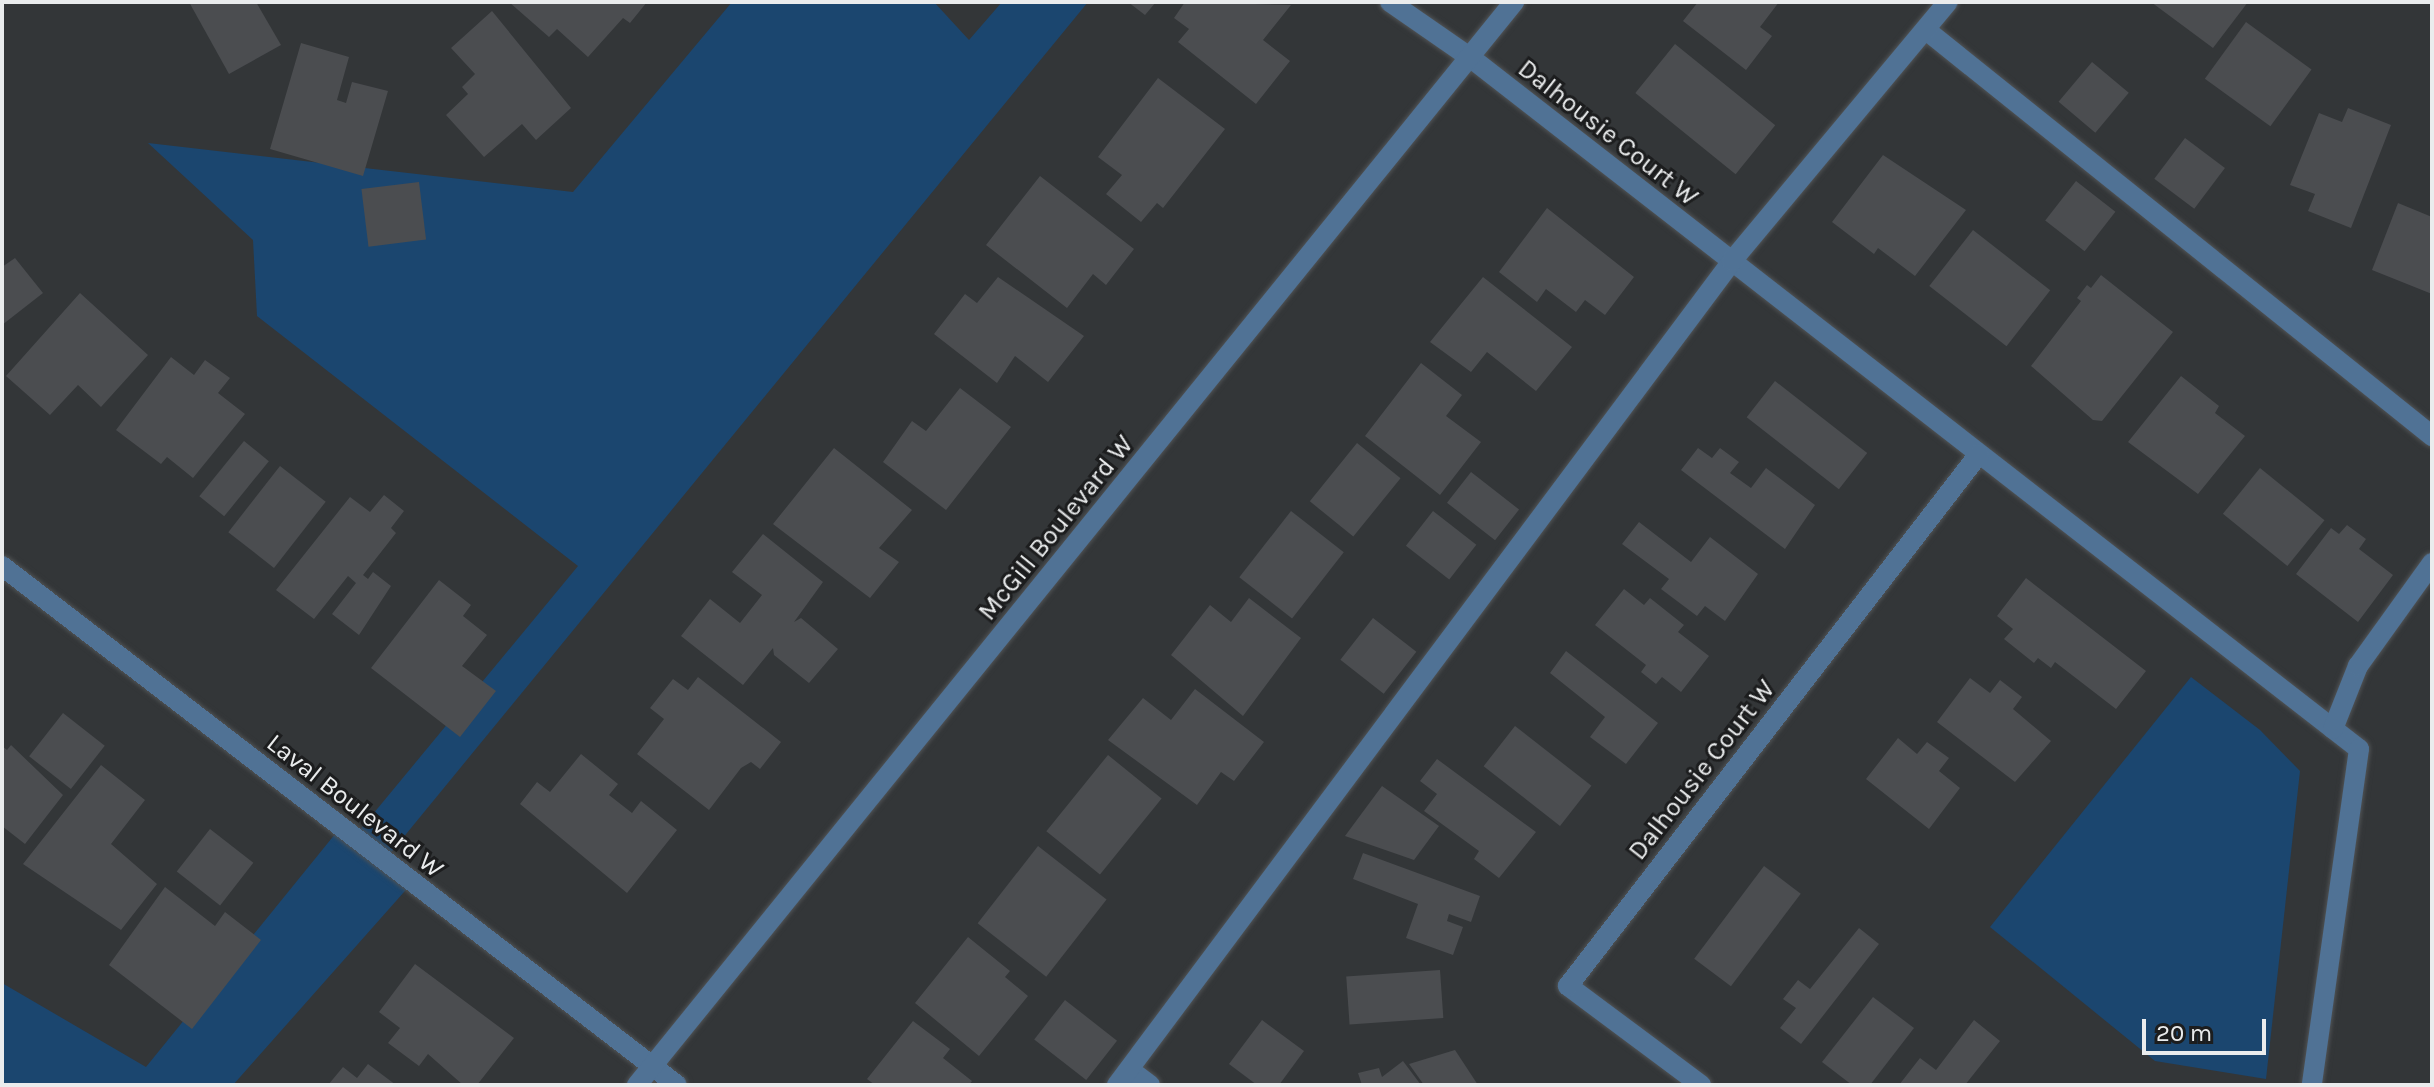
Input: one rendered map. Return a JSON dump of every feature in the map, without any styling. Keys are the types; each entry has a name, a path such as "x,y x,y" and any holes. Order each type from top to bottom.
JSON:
{"street":[{"name":"Dalhousie Court W","path":"1390,2 1471,58 2359,749 2312,1085"},
{"name":"McGill Boulevard W","path":"637,1085 1514,2"},
{"path":"1150,1085 1124,1078 1732,261 1948,2"},
{"path":"1926,30 2432,436"},
{"name":"Dalhousie Court W","path":"1701,1085 1568,986 1979,454"},
{"path":"2333,729 2358,666 2432,563"},
{"name":"Laval Boulevard W","path":"2,566 677,1085"}],"shaded area":[{"path":"732,2 934,2 969,40 1002,2 1088,2 384,861 412,883 233,1085 2,1085 2,983 146,1067 340,828 354,837 578,566 257,316 253,240 148,143 573,192"},
{"path":"2191,677 2260,730 2300,771 2266,1079 2155,1061 1990,927"}],"building":[{"path":"189,2 256,2 281,45 229,74"},
{"path":"509,2 647,2 630,23 623,18 588,57 557,29 549,37"},
{"path":"1128,2 1156,2 1145,15"},
{"path":"1185,2 1291,5 1263,40 1290,61 1256,104 1178,42 1189,29 1174,18"},
{"path":"1698,2 1779,2 1760,27 1772,36 1746,70 1683,21"},
{"path":"2151,2 2248,2 2213,48"},
{"path":"492,11 571,108 536,140 522,124 484,157 446,115 468,94 462,87 475,74 451,48"},
{"path":"2246,22 2312,70 2270,126 2205,79"},
{"path":"301,43 349,57 337,100 346,103 352,82 388,91 363,176 270,149"},
{"path":"1675,44 1775,125 1736,174 1635,93"},
{"path":"2092,62 2129,93 2095,133 2059,102"},
{"path":"1158,78 1225,129 1163,208 1157,203 1141,222 1106,194 1122,175 1098,157"},
{"path":"2348,108 2391,125 2351,228 2308,211 2315,194 2290,185 2319,113 2342,122"},
{"path":"2185,138 2225,168 2194,209 2154,179"},
{"path":"1883,155 1966,210 1915,276 1878,248 1874,254 1832,222"},
{"path":"1040,176 1134,249 1106,285 1093,274 1067,308 986,245"},
{"path":"2076,181 2115,212 2085,251 2045,220"},
{"path":"419,182 426,240 369,247 361,189"},
{"path":"2398,203 2432,217 2432,294 2372,270"},
{"path":"1547,208 1634,277 1605,315 1585,300 1576,312 1546,289 1537,302 1499,272"},
{"path":"1973,230 2050,290 2007,346 1929,286"},
{"path":"15,258 43,293 2,325 2,267"},
{"path":"2101,275 2173,332 2102,421 2093,420 2031,366 2081,301 2077,298 2087,285 2091,288"},
{"path":"998,277 1084,336 1048,382 1015,356 997,383 934,334 965,294 977,303"},
{"path":"1483,277 1572,347 1536,391 1487,352 1471,372 1430,342"},
{"path":"80,293 148,355 101,407 78,385 50,415 6,376"},
{"path":"171,357 194,375 205,360 230,378 218,393 245,414 193,478 167,457 161,464 116,430"},
{"path":"1421,363 1462,395 1446,416 1481,442 1440,495 1365,436"},
{"path":"2181,376 2219,406 2215,413 2245,436 2198,494 2128,442"},
{"path":"1775,381 1867,453 1839,489 1747,417"},
{"path":"960,388 1011,427 946,510 883,462 912,421 926,431"},
{"path":"244,441 269,461 224,516 199,496"},
{"path":"1357,443 1401,478 1353,537 1310,501"},
{"path":"834,448 912,510 879,548 899,562 870,598 773,524"},
{"path":"1698,448 1712,458 1720,448 1739,462 1730,473 1751,488 1766,468 1815,505 1785,549 1681,470"},
{"path":"280,466 326,502 274,568 228,532"},
{"path":"2260,468 2325,520 2287,566 2223,514"},
{"path":"1471,472 1519,510 1495,540 1447,503"},
{"path":"384,495 404,511 391,528 396,533 363,575 368,579 373,572 391,586 359,635 332,614 356,583 348,576 314,619 276,590 350,497 370,512"},
{"path":"1291,511 1344,552 1292,618 1239,577"},
{"path":"1433,511 1476,545 1449,580 1406,546"},
{"path":"1639,522 1691,562 1710,537 1758,574 1725,621 1705,606 1697,616 1661,589 1669,579 1622,544"},
{"path":"2347,525 2366,539 2359,549 2393,575 2358,622 2296,574 2331,528 2339,534"},
{"path":"763,534 823,582 794,622 801,618 838,649 809,683 774,655 773,648 743,685 681,636 710,599 740,623 762,595 732,572"},
{"path":"2026,578 2146,671 2116,709 2055,662 2051,668 2038,658 2034,663 2004,639 2013,629 1997,616"},
{"path":"439,580 471,605 463,616 487,635 462,666 496,691 460,737 371,668"},
{"path":"1624,589 1644,605 1650,598 1684,625 1678,632 1709,656 1681,692 1662,677 1656,684 1641,672 1646,665 1595,625"},
{"path":"1249,598 1301,638 1243,716 1171,655 1210,605 1231,622"},
{"path":"1373,618 1416,652 1384,694 1340,660"},
{"path":"1566,651 1658,723 1626,764 1590,737 1605,717 1550,673"},
{"path":"698,677 781,742 760,769 751,762 741,768 709,810 637,754 664,719 650,708 673,679 688,690"},
{"path":"1970,678 1990,693 2000,680 2022,697 2013,709 2051,741 2015,782 1937,722"},
{"path":"1195,689 1264,742 1234,781 1221,772 1197,805 1108,740 1143,698 1171,720"},
{"path":"63,713 105,746 71,789 29,756"},
{"path":"1515,726 1591,786 1560,826 1484,766"},
{"path":"1898,738 1917,754 1927,742 1949,758 1939,771 1960,788 1929,829 1866,779"},
{"path":"11,745 63,795 25,844 2,826 2,746 7,750"},
{"path":"581,754 618,784 609,795 632,813 641,801 677,830 627,893 520,804 537,782 550,792"},
{"path":"1108,755 1162,798 1100,875 1046,831"},
{"path":"1437,759 1536,832 1499,878 1474,859 1479,851 1424,811 1437,794 1420,781"},
{"path":"101,765 145,800 111,844 157,884 121,930 23,864"},
{"path":"1382,786 1439,826 1414,860 1345,836"},
{"path":"210,829 253,863 220,905 177,872"},
{"path":"1038,846 1107,900 1046,977 978,923"},
{"path":"1363,853 1480,896 1471,922 1449,914 1447,921 1463,927 1453,955 1406,938 1418,904 1353,879"},
{"path":"1764,866 1801,894 1731,986 1694,959"},
{"path":"165,887 215,926 225,912 261,940 192,1029 109,965"},
{"path":"1859,928 1879,944 1801,1044 1780,1028 1796,1008 1783,999 1798,980 1810,989"},
{"path":"968,937 1010,971 1005,977 1028,996 979,1056 915,1003"},
{"path":"415,964 514,1038 477,1085 463,1085 428,1054 419,1066 388,1043 400,1028 379,1012"},
{"path":"1440,970 1443,1018 1350,1024 1346,977"},
{"path":"1873,997 1914,1028 1870,1085 1852,1085 1822,1062"},
{"path":"1065,1000 1117,1041 1086,1080 1034,1039"},
{"path":"1262,1020 1304,1051 1279,1085 1257,1085 1229,1064"},
{"path":"1974,1020 2000,1041 1965,1085 1899,1085 1920,1058 1936,1070"},
{"path":"913,1021 950,1049 943,1058 972,1081 969,1085 875,1085 867,1079"},
{"path":"1455,1050 1478,1085 1424,1085 1409,1064"},
{"path":"1403,1061 1421,1085 1362,1085 1358,1073 1379,1068 1382,1077"},
{"path":"368,1064 396,1085 328,1085 343,1067 357,1078"}]}
